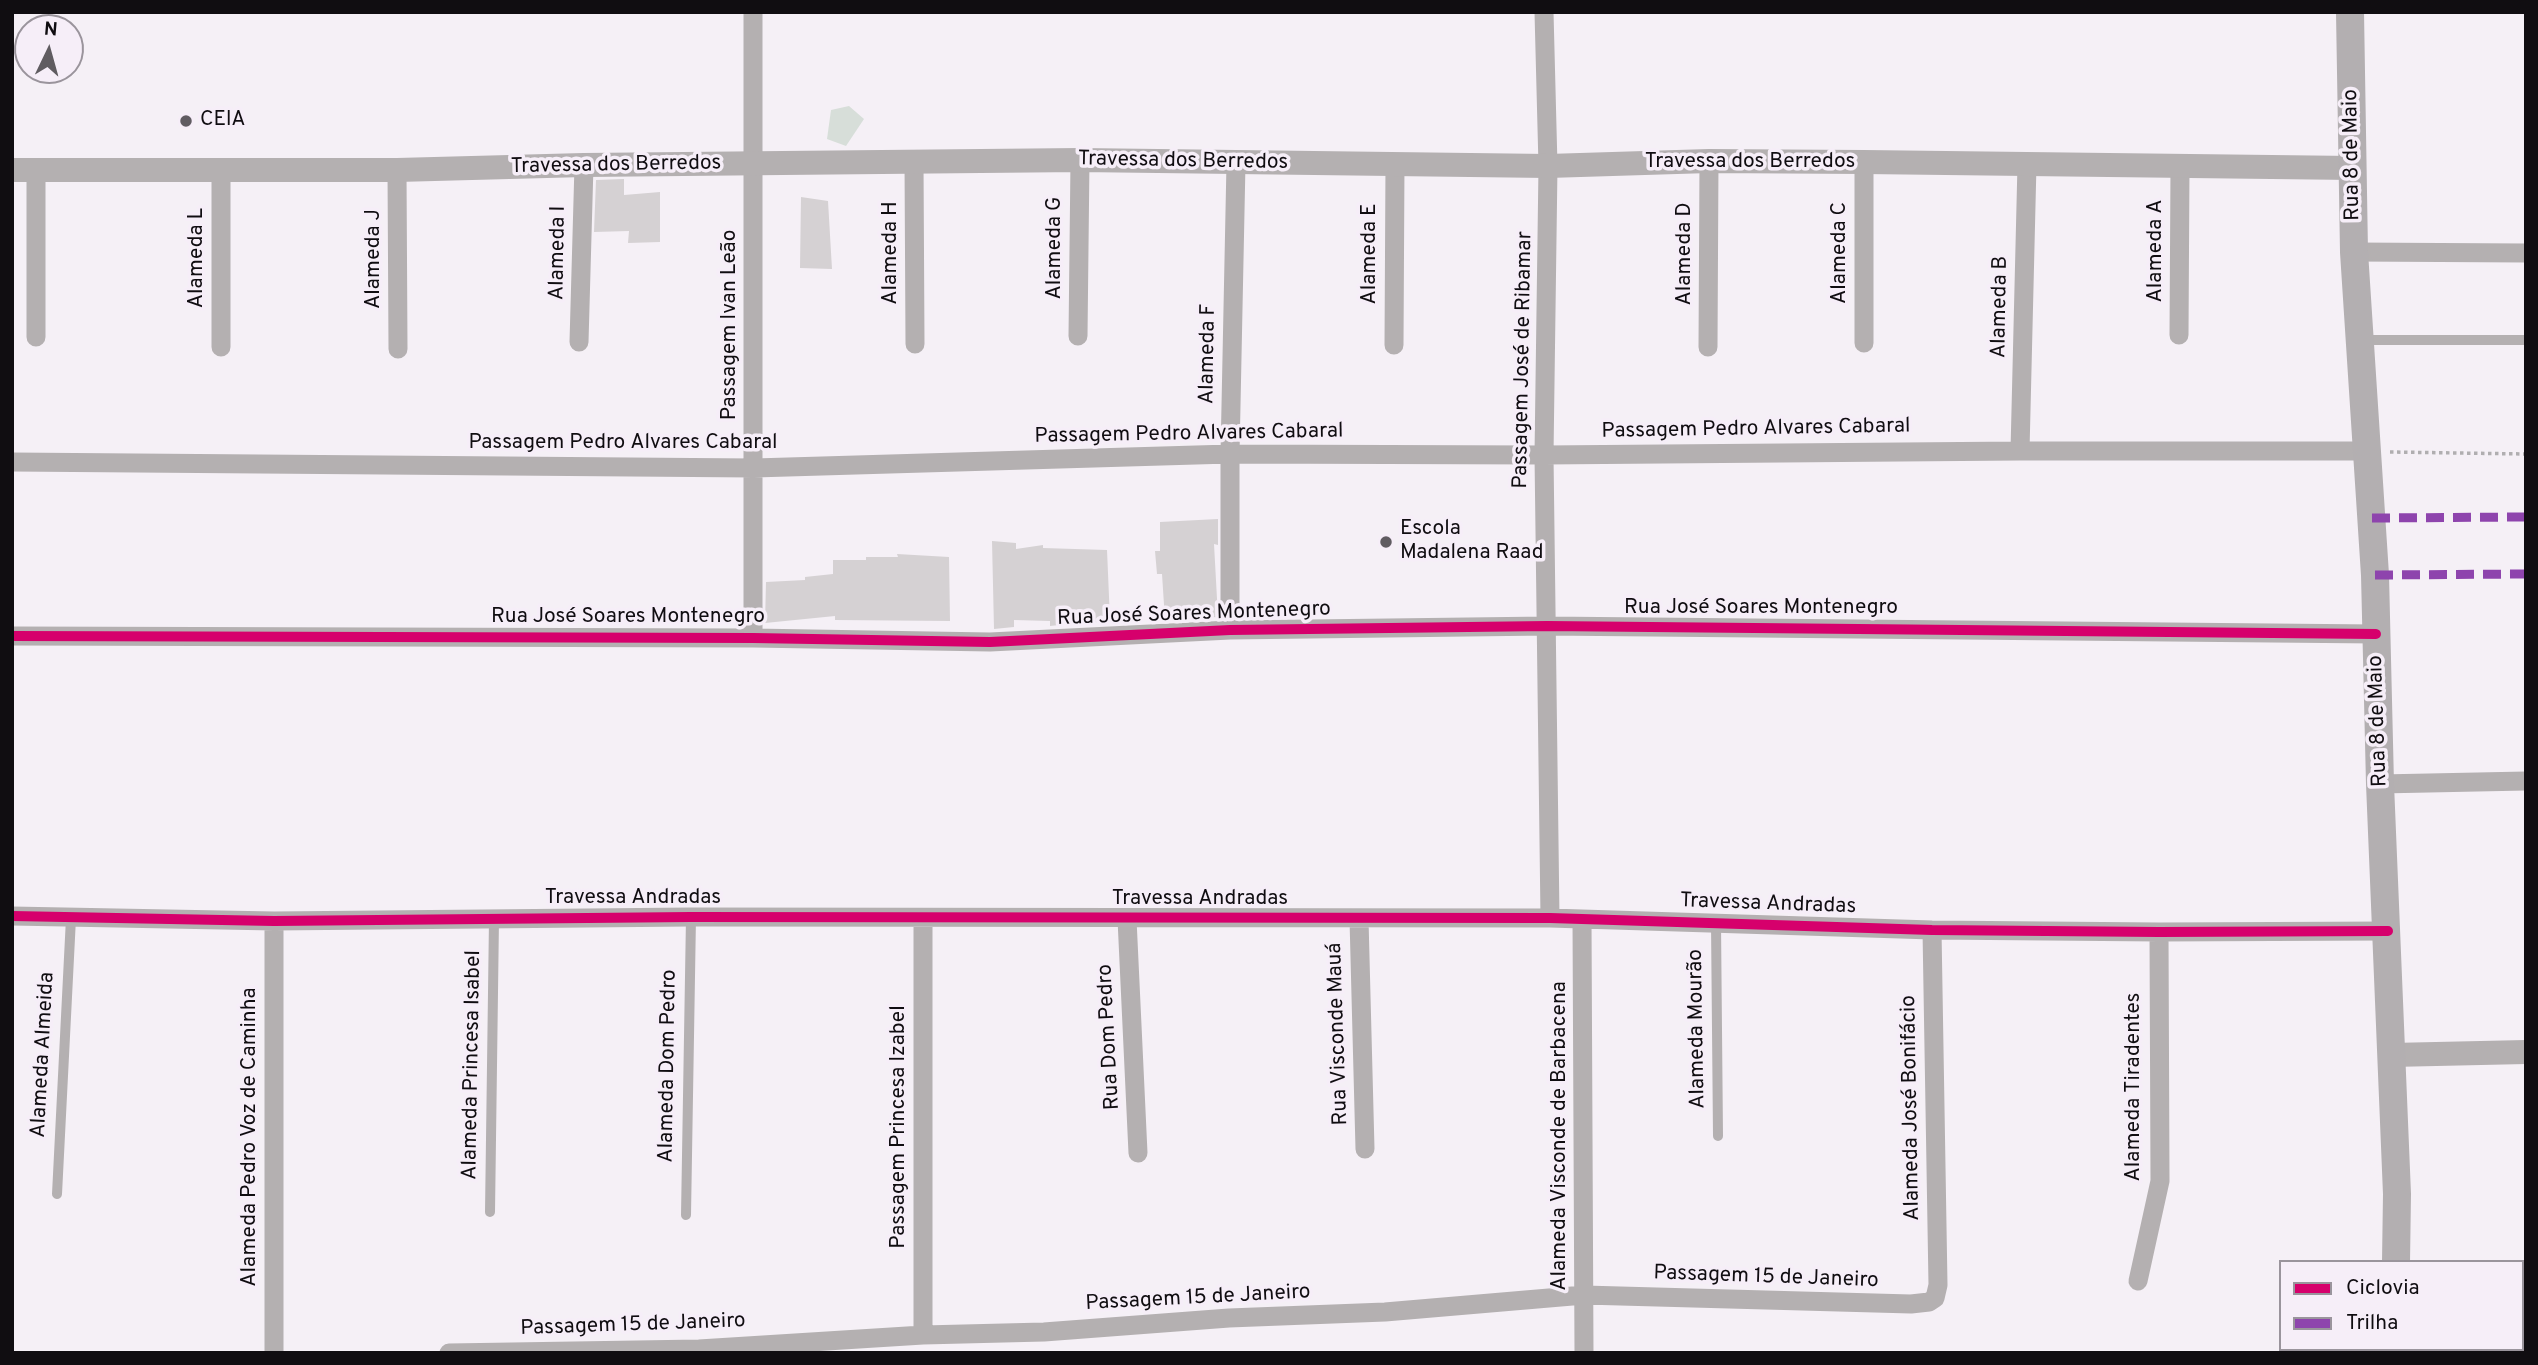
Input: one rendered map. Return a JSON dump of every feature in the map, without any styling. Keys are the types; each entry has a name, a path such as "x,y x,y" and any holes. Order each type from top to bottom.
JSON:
{"main road":[{"name":"Rua 8 de Maio","path":"2350,12 2354,253 2372,518 2397,1194 2396,1260"}],"street":[{"name":"Passagem Ivan Leão","path":"753,12 753,638"},
{"name":"Passagem José de Ribamar","path":"1544,12 1548,166 1544,455 1550,918"},
{"name":"Travessa dos Berredos","path":"24,170 397,170 584,164 1080,160 1548,166 1709,161 2353,168"},
{"name":"Alameda G","path":"1078,337 1080,160"},
{"name":"Alameda H","path":"914,161 915,344"},
{"name":"Alameda D","path":"1708,347 1709,161"},
{"name":"Alameda C","path":"1864,162 1864,343"},
{"name":"Alameda F","path":"1230,631 1230,454 1236,163"},
{"name":"Alameda E","path":"1394,345 1395,163"},
{"name":"Alameda I","path":"579,342 584,164"},
{"name":"Alameda B","path":"2020,451 2027,164"},
{"name":"Alameda A","path":"2179,335 2180,167"},
{"name":"Alameda L","path":"221,347 222,169"},
{"path":"24,170 36,337"},
{"name":"Alameda J","path":"397,170 398,349"},
{"path":"2354,253 2526,253"},
{"name":"Passagem Pedro Alvares Cabaral","path":"12,462 754,468 1230,454 2367,451"},
{"name":"Rua José Soares Montenegro","path":"12,636 753,638 990,642 1230,631 1547,626 2376,634"},
{"path":"2380,784 2526,781"},
{"name":"Travessa Andradas","path":"12,916 274,920 691,917 1550,918 1932,930 2388,931"},
{"name":"Passagem Princesa Izabel","path":"923,918 923,1335"},
{"name":"Rua Dom Pedro","path":"1127,919 1138,1153"},
{"name":"Rua Visconde Mauá","path":"1359,919 1365,1149"},
{"name":"Alameda Visconde de Barbacena","path":"1582,919 1584,1353"},
{"name":"Alameda Pedro Voz de Caminha","path":"274,920 274,1353"},
{"name":"Alameda José Bonifácio","path":"1932,930 1938,1285"},
{"name":"Alameda Tiradentes","path":"2138,1281 2160,1181 2159,932"},
{"path":"2391,1055 2526,1052"},
{"name":"Passagem 15 de Janeiro","path":"449,1353 699,1349 923,1335 1044,1332 1229,1318 1385,1312 1584,1295 1911,1304 1929,1302 1936,1298 1938,1285"}],"lane":[{"path":"2360,340 2526,340"},
{"name":"Alameda Dom Pedro","path":"686,1215 691,917"},
{"name":"Alameda Almeida","path":"57,1194 71,918"},
{"name":"Alameda Princesa Isabel","path":"490,1212 494,919"},
{"name":"Alameda Mourão","path":"1716,923 1718,1136"}],"path":[{"path":"2367,451 2526,454"}],"shaded area":[{"path":"849,106 864,119 846,146 827,139 831,110"}],"building":[{"path":"624,179 624,195 660,192 660,242 628,243 629,231 594,232 596,180"},
{"path":"801,197 828,201 832,269 800,268"},
{"path":"1218,519 1218,545 1214,544 1218,617 1165,620 1162,574 1157,574 1155,551 1160,551 1160,522"},
{"path":"992,541 1016,543 1016,549 1043,545 1043,548 1107,550 1110,620 1050,626 1050,621 1014,620 1014,627 994,629"},
{"path":"897,554 949,557 950,621 835,620 835,616 765,623 766,582 805,580 805,577 833,574 833,560 898,557"}],"marked path":[{"path":"2372,518 2526,517"},
{"path":"2375,575 2526,574"}],"cycle path":[{"path":"12,636 753,638 990,642 1230,630 1547,626 2376,634"},
{"path":"12,916 274,921 691,917 1550,918 1932,930 2388,931"}],"place":[{"name":"CEIA","path":"186,121"},
{"name":"Escola Madalena Raad","path":"1386,542"}]}
